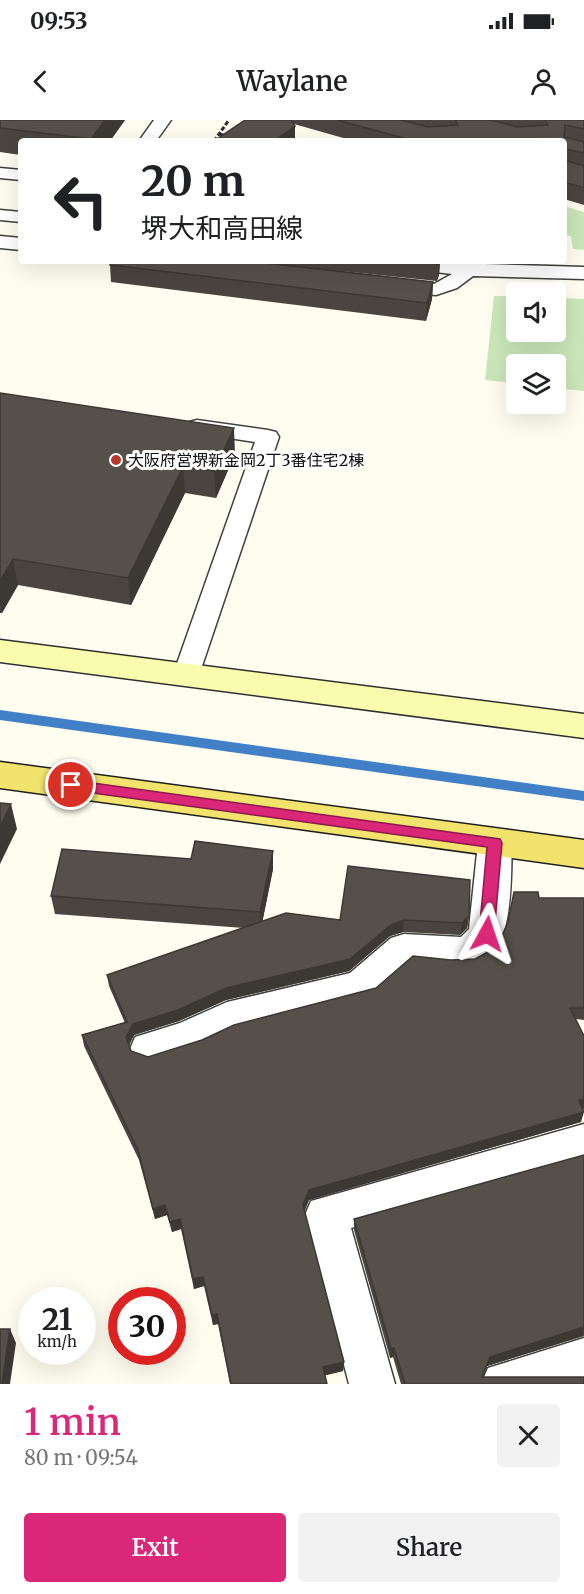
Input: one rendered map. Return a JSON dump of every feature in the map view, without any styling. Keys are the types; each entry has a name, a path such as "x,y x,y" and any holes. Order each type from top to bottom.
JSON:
{"main road":[{"path":"0,775 584,854"}],"street":[{"path":"0,651 584,726"},
{"path":"149,1049 188,1038 227,1019 361,986 404,949 470,953 487,934 495,843"},
{"path":"372,1384 326,1215 584,1143"},
{"path":"504,1384 584,1361"}],"lane":[{"path":"149,138 163,120"},
{"path":"0,173 18,175"},
{"path":"0,215 18,218"},
{"path":"0,242 18,244"},
{"path":"419,264 470,270 584,273"},
{"path":"384,285 431,291 446,288 470,270"},
{"path":"174,423 268,437 186,675"}],"path":[{"path":"216,138 229,120"},
{"path":"219,134 237,138"}],"green space":[{"path":"567,207 584,212 584,250 573,249 571,236 567,235"},
{"path":"494,296 506,296 506,342 566,342 566,298 584,299 584,391 566,389 566,354 506,354 506,382 485,380"}],"building":[{"path":"0,120 105,120 92,138 0,128"},
{"path":"245,120 291,120 295,126 278,138 218,138"},
{"path":"337,120 401,120 428,127 458,125 455,120 491,120 517,127 548,125 545,120 584,120 584,129 565,125 564,137 584,142 584,153 567,149 567,138 403,138"},
{"path":"567,161 584,166 584,188 567,183"},
{"path":"274,264 433,282 427,303 110,265"},
{"path":"0,393 234,428 214,471 183,467 128,578 13,559 0,581"},
{"path":"0,803 11,804 0,827"},
{"path":"195,841 273,851 260,912 51,896 62,849 191,859"},
{"path":"348,866 470,880 469,916 462,923 404,920 391,925 350,959 226,988 178,1010 133,1024 126,1037 131,1051 148,1057 202,1040 234,1025 376,988 413,956 451,960 475,959 490,951 501,938 508,922 514,892 538,892 539,898 584,898 584,1008 570,1008 584,1036 584,1099 579,1101 584,1112 309,1190 303,1205 344,1362 323,1367 327,1384 231,1384 217,1314 212,1315 203,1277 193,1279 180,1219 170,1222 165,1205 153,1209 138,1150 82,1035 127,1022 107,975 286,913 340,920"},
{"path":"584,1155 584,1327 490,1357 482,1377 584,1377 584,1384 405,1384 394,1348 391,1349 354,1219"},
{"path":"0,1329 10,1329 2,1384 0,1384"}],"waterway":[{"path":"0,715 584,796"}],"place":[{"name":"大阪府営堺新金岡2丁3番住宅2棟","path":"116,460"}],"route":[{"path":"71,785 495,843 487,934"}]}
